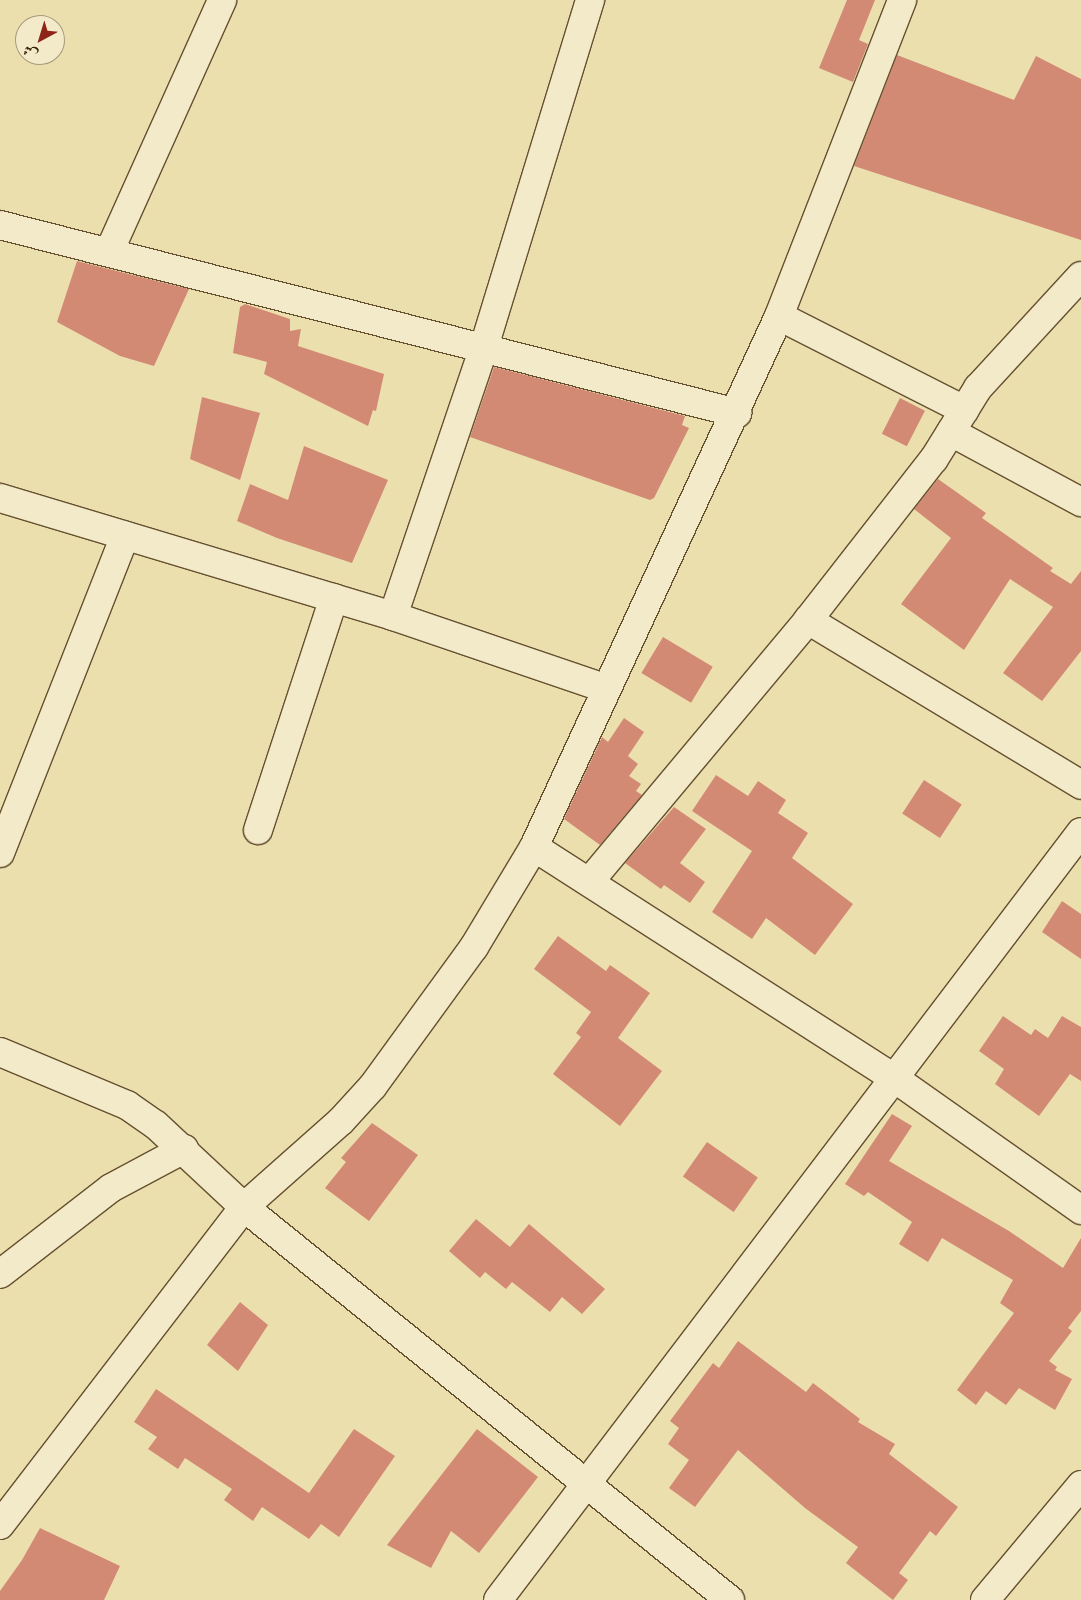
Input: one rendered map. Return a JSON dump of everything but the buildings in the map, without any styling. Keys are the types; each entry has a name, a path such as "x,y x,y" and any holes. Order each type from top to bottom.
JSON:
{"street":[{"path":"109,252 222,0"},
{"path":"393,616 484,347 590,0"},
{"path":"0,1525 244,1207 341,1121 373,1086 474,947 534,847 604,688 737,413 779,316 902,0"},
{"path":"0,225 737,413"},
{"path":"590,881 808,620 958,421 991,373 1081,276"},
{"path":"779,316 958,421 1081,502"},
{"path":"0,498 393,616 604,688"},
{"path":"0,853 125,536"},
{"path":"258,830 334,598"},
{"path":"808,620 1081,785"},
{"path":"498,1600 1081,832"},
{"path":"534,847 590,881 894,1078 1081,1210"},
{"path":"0,1052 126,1105 184,1150 244,1207 730,1600"},
{"path":"0,1274 111,1188 184,1150"},
{"path":"985,1600 1081,1484"}]}
